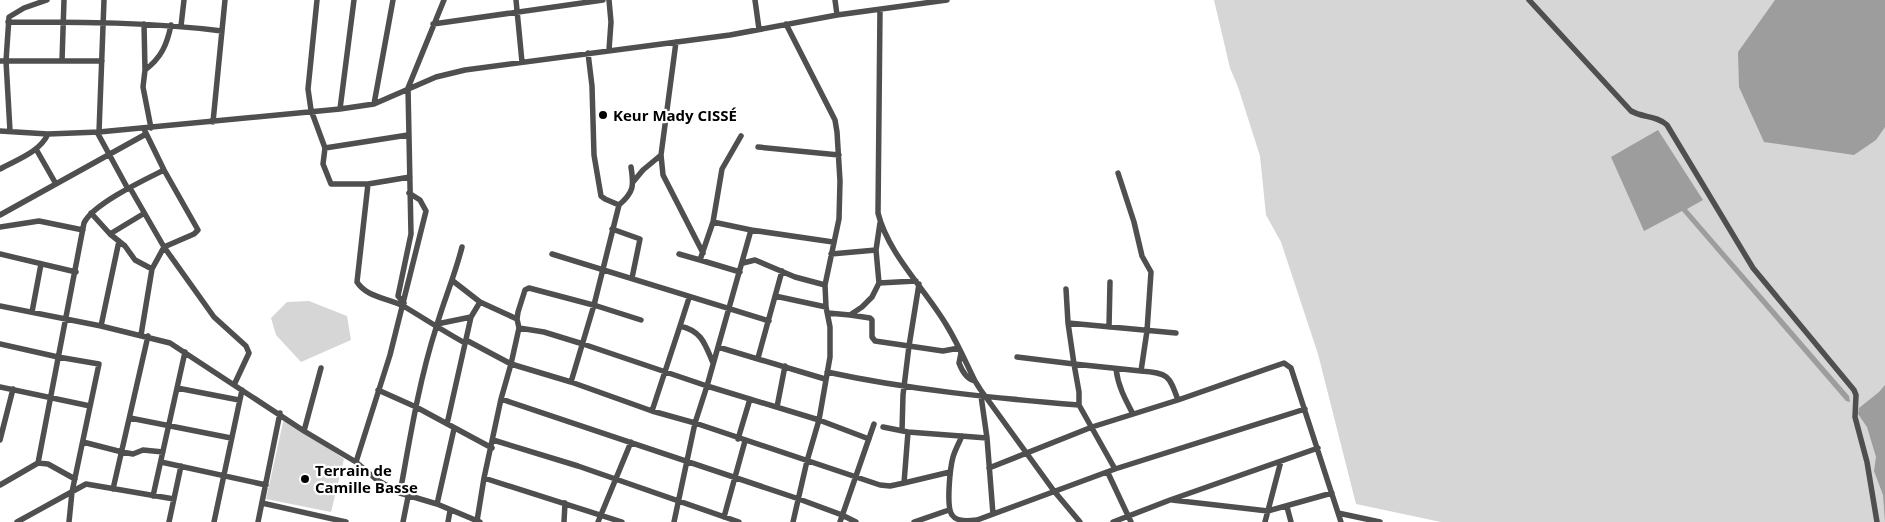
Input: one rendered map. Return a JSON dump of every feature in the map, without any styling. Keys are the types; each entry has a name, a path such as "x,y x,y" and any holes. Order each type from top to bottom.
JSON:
{"street":[{"path":"10,131 3,61 9,17 16,12 47,0"},
{"path":"62,61 64,0"},
{"path":"104,0 98,132 109,155 164,247 214,317 246,346 249,353 234,385"},
{"path":"181,26 184,0"},
{"path":"213,122 225,0"},
{"path":"317,0 308,89 311,110 325,148 323,164 331,184 368,184 410,177"},
{"path":"340,109 354,0"},
{"path":"374,104 393,0"},
{"path":"403,305 398,296 411,234 408,88 444,0"},
{"path":"516,0 522,62"},
{"path":"433,24 603,0"},
{"path":"609,0 611,22 610,50"},
{"path":"755,0 759,29"},
{"path":"835,0 837,15"},
{"path":"0,215 109,155 151,128 374,104 436,77 465,70 676,42 837,15 947,0"},
{"path":"1529,0 1631,111 1639,116 1657,118 1666,125 1753,268 1854,390 1856,395 1856,417 1867,462 1877,522"},
{"path":"880,10 877,201 880,222 902,261 947,326 960,351 959,360 961,368 970,380 975,381 983,396 1054,492 1080,522"},
{"path":"8,22 171,25 222,31"},
{"path":"144,24 145,70 143,87 151,128"},
{"path":"786,24 835,120 839,155 839,219 825,285 830,327 830,357 819,420 807,461 793,522"},
{"path":"145,70 157,61 168,41 171,25"},
{"path":"676,42 661,156 663,175 703,253"},
{"path":"588,53 592,86 594,155 602,196 619,205"},
{"path":"3,61 102,61"},
{"path":"0,131 48,134 145,131"},
{"path":"141,335 152,269 164,247 194,234 198,230 164,170 145,131"},
{"path":"0,169 36,149 45,142 48,134"},
{"path":"325,148 408,135"},
{"path":"700,260 713,222 722,169 741,136"},
{"path":"758,147 839,155"},
{"path":"36,149 56,184"},
{"path":"633,182 643,170 661,156"},
{"path":"571,382 594,305 619,205 630,195 633,182 631,167"},
{"path":"38,463 84,223 91,213 164,170"},
{"path":"1118,173 1134,222 1142,256 1151,272 1147,331 1141,371"},
{"path":"368,184 357,282 367,292 403,305 466,342 512,364 880,485 890,486 950,472"},
{"path":"356,462 390,355 426,211 420,200 409,193"},
{"path":"91,213 138,263 152,269"},
{"path":"110,234 143,214"},
{"path":"0,227 39,221 83,230"},
{"path":"713,222 751,230 833,242"},
{"path":"850,315 872,297 879,283 876,250 880,222"},
{"path":"612,229 640,239 632,278"},
{"path":"674,522 695,423 751,230"},
{"path":"101,326 119,241"},
{"path":"400,493 416,407 437,325 453,281 462,247"},
{"path":"831,254 876,250"},
{"path":"0,254 76,272"},
{"path":"552,254 769,321"},
{"path":"679,254 740,272"},
{"path":"742,263 755,260 795,277 825,285"},
{"path":"32,312 41,264"},
{"path":"758,358 782,271"},
{"path":"453,281 480,302 517,319"},
{"path":"879,283 917,282"},
{"path":"904,483 904,387 917,282"},
{"path":"1109,327 1110,282"},
{"path":"0,306 148,336 170,343 280,413 304,431 356,462 377,480 408,497 437,504 450,511 479,521 484,478 519,328 518,312 527,288 594,305 641,320"},
{"path":"1066,289 1068,322 1079,392 1079,405 1115,469"},
{"path":"775,296 827,310 870,318 872,320 872,337 875,341 943,351 960,351"},
{"path":"652,411 690,298"},
{"path":"447,424 471,317 480,302"},
{"path":"437,325 471,317"},
{"path":"1068,322 1176,333"},
{"path":"680,326 692,329 698,334 713,363"},
{"path":"519,328 544,332 583,344 707,386 819,420 869,439"},
{"path":"113,489 148,336"},
{"path":"0,344 99,364 72,492 69,522"},
{"path":"718,347 784,366 826,375 904,387 1079,405"},
{"path":"153,496 185,352"},
{"path":"1017,357 1158,372 1171,381 1178,400"},
{"path":"989,468 1092,427 1178,400 1284,363 1291,368 1341,522"},
{"path":"776,407 784,366"},
{"path":"304,431 321,368"},
{"path":"1116,369 1122,392 1133,414"},
{"path":"0,387 51,396 90,406"},
{"path":"177,388 240,400"},
{"path":"0,440 3,418 13,389"},
{"path":"214,522 242,390"},
{"path":"378,390 416,407 492,448"},
{"path":"983,396 993,514"},
{"path":"724,517 735,477 750,399"},
{"path":"501,400 735,477 799,499 856,522"},
{"path":"962,436 952,459 950,510 952,516 957,520 965,522 977,520 1115,469 1305,409"},
{"path":"258,522 280,413"},
{"path":"130,418 231,438"},
{"path":"840,522 874,424"},
{"path":"883,427 905,432 987,438"},
{"path":"437,504 454,429"},
{"path":"493,440 739,522"},
{"path":"83,442 133,454 143,450 163,452"},
{"path":"598,522 631,442"},
{"path":"1113,522 1130,519 1170,500 1318,448"},
{"path":"1265,522 1281,461"},
{"path":"161,462 266,485"},
{"path":"0,484 38,463 48,464 75,479"},
{"path":"169,522 181,466"},
{"path":"1108,473 1130,519"},
{"path":"484,478 622,522"},
{"path":"17,522 86,484 174,499"},
{"path":"1170,500 1268,511 1332,493"},
{"path":"403,522 408,497"},
{"path":"262,503 346,522"},
{"path":"564,522 565,503"},
{"path":"1287,507 1291,522"},
{"path":"914,522 950,510"},
{"path":"448,522 450,511"},
{"path":"1338,512 1380,522"}],"shaded area":[{"path":"1214,0 1885,0 1885,522 1441,522 1356,504 1318,354 1281,242 1266,215 1260,156 1230,68"},
{"path":"1775,0 1885,0 1885,127 1876,140 1854,155 1764,142 1739,87 1738,52"},
{"path":"1658,130 1703,200 1687,209 1849,396 1850,402 1846,401 1682,211 1644,231 1611,157"},
{"path":"309,301 347,316 351,340 301,362 276,335 271,318 287,302"},
{"path":"1885,385 1885,522 1883,495 1874,471 1876,457 1867,427 1858,414 1859,408"},
{"name":"Terrain de Camille Basse","path":"284,418 344,459 331,512 266,499"}],"place":[{"name":"Keur Mady CISSÉ","path":"603,115"},
{"name":"Terrain de Camille Basse","path":"305,479"}]}
